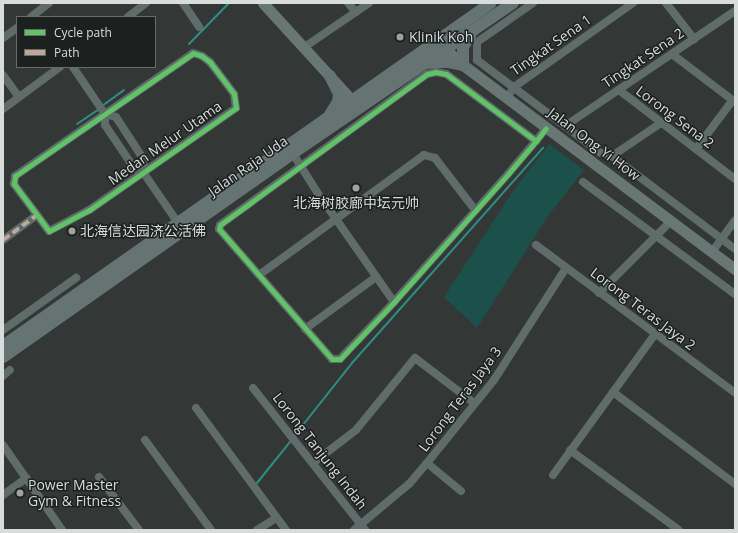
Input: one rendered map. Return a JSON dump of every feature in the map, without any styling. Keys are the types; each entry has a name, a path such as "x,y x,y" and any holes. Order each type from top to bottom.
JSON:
{"main road":[{"path":"263,3 356,104"},
{"name":"Jalan Raja Uda","path":"3,346 178,223 290,149 441,45 491,3"},
{"name":"Jalan Raja Uda","path":"3,357 290,149 328,118 356,104 423,64 441,45 474,37 513,3"},
{"path":"423,64 448,62 463,65 463,47 474,37"},
{"name":"Jalan Ong Yi How","path":"441,45 463,65 735,269"},
{"path":"328,118 335,109 339,94 330,76"}],"street":[{"path":"32,16 49,3"},
{"path":"129,16 146,3"},
{"path":"183,3 199,27"},
{"path":"348,3 356,12"},
{"path":"303,48 369,3"},
{"name":"Jalan Raja Uda","path":"474,37 533,3"},
{"name":"Tingkat Sena 1","path":"507,98 514,87 633,3"},
{"path":"666,3 694,39"},
{"name":"Tingkat Sena 2","path":"565,126 735,11"},
{"path":"3,38 16,29"},
{"name":"Jalan Ong Yi How","path":"474,37 477,60 601,153 612,156 735,249"},
{"name":"Medan Melur Utama","path":"193,53 206,58 234,94 236,108 143,172 89,210 55,229 50,230 14,184 15,176 102,110 193,53"},
{"path":"672,54 734,102 696,149"},
{"path":"3,109 59,68"},
{"path":"74,68 102,110 105,125 134,168 143,172 178,223"},
{"path":"536,141 446,74 436,72 427,74 299,166 220,225 219,229 332,359 340,359 394,302 536,141 546,128"},
{"path":"3,75 19,98"},
{"name":"Lorong Sena 2","path":"619,90 735,179"},
{"path":"102,110 116,116 144,160 143,172"},
{"path":"612,156 661,123"},
{"path":"290,149 299,166 394,302"},
{"path":"593,162 601,153"},
{"path":"259,275 335,218 424,155 435,158 475,210"},
{"path":"583,182 735,294"},
{"path":"3,240 37,215"},
{"path":"712,252 735,220"},
{"path":"599,292 671,221"},
{"name":"Lorong Teras Jaya 2","path":"536,246 735,393"},
{"name":"Lorong Teras Jaya 3","path":"354,530 363,527 410,483 427,463 494,380 566,268"},
{"path":"305,329 376,277"},
{"path":"3,330 76,278"},
{"path":"554,475 570,450 656,334"},
{"path":"313,463 356,430 415,358 474,403"},
{"path":"3,376 10,370"},
{"name":"Lorong Tanjung Indah","path":"253,388 363,527"},
{"path":"613,392 735,484"},
{"path":"196,408 286,530"},
{"path":"145,440 211,530"},
{"path":"3,445 62,530"},
{"path":"570,450 679,530"},
{"path":"427,463 461,491"},
{"path":"99,477 139,530"},
{"path":"3,495 26,478"},
{"path":"258,530 276,518"}],"shaded area":[{"path":"549,144 584,170 548,216 477,328 444,297 513,191"}],"waterway":[{"path":"189,44 229,3"},
{"path":"102,106 124,90"},
{"path":"77,124 99,109"},
{"path":"295,435 352,363 543,148"},
{"path":"257,483 290,442"}],"marked path":[{"path":"3,240 37,215"}],"cycle path":[{"path":"193,53 202,56 210,62 234,94 236,108 89,210 49,231 14,184 15,176 193,53"},
{"path":"536,141 446,74 436,72 427,74 220,225 219,229 332,359 340,359 394,302 508,174 536,141 546,128"}],"place":[{"name":"Klinik Koh","path":"400,37"},
{"name":"北海树胶廊中坛元帅","path":"356,188"},
{"name":"北海信达园济公活佛","path":"72,231"},
{"name":"Power Master Gym & Fitness","path":"20,493"}]}
